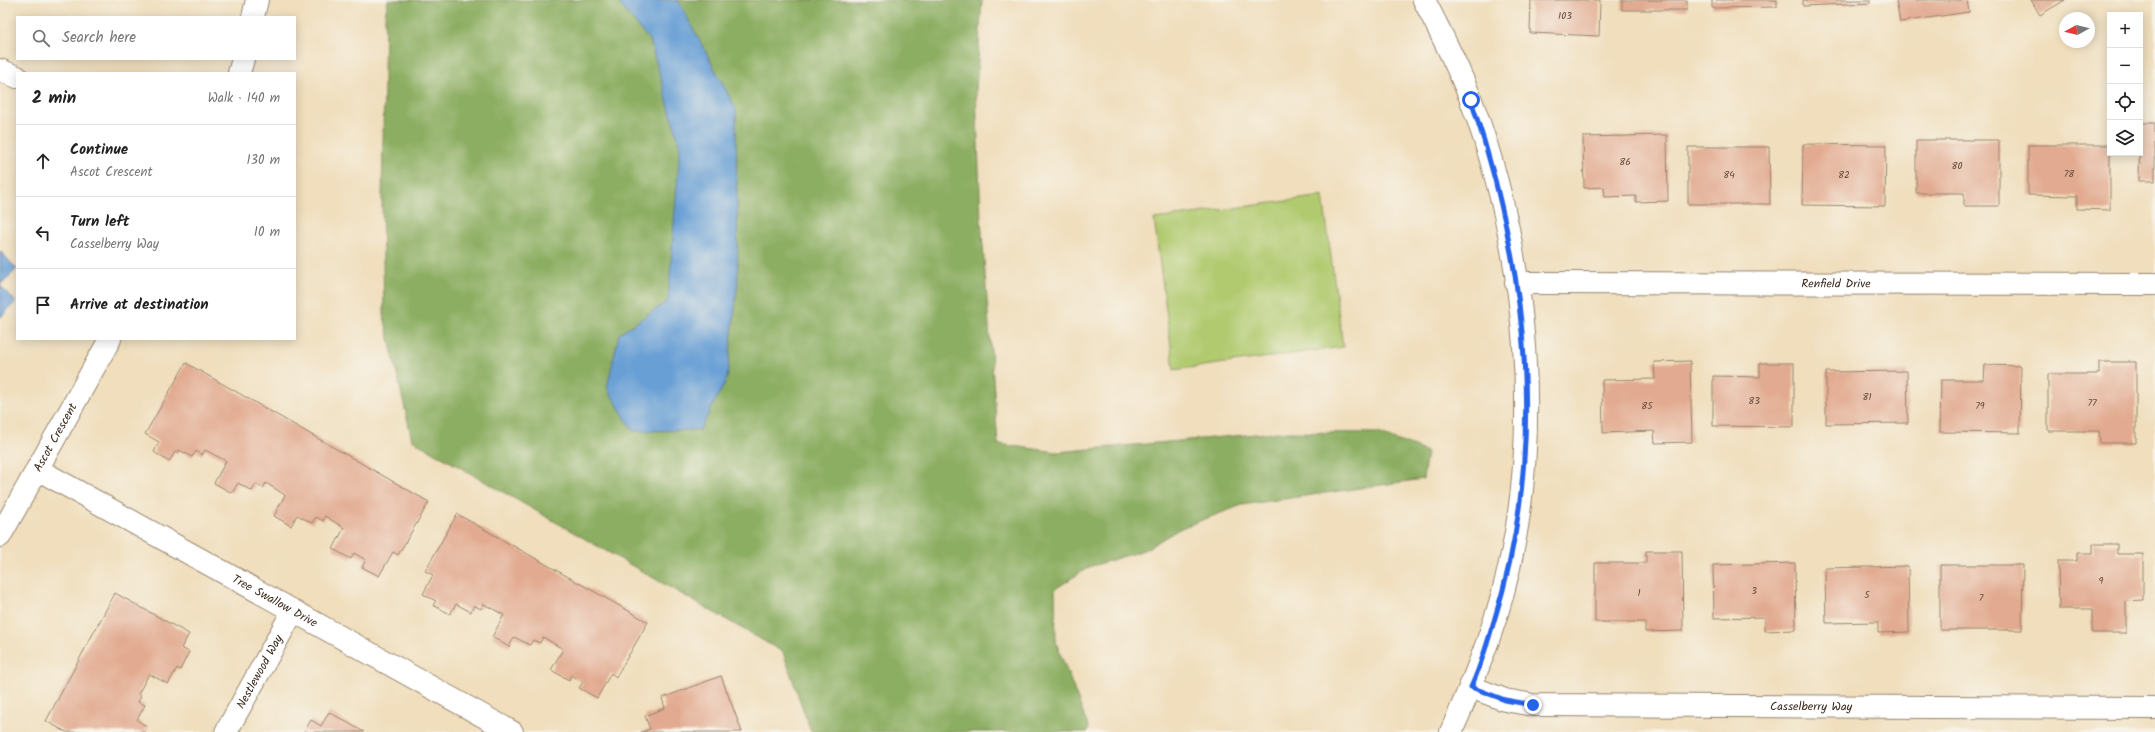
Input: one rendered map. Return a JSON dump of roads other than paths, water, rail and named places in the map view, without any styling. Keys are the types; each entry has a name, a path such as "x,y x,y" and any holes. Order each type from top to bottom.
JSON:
{"street":[{"path":"253,16 257,0"},
{"path":"1424,0 1447,44 1471,100 1488,151 1504,217 1516,283 1526,375 1522,483 1515,538 1502,596 1471,687 1452,732"},
{"path":"240,72 243,60"},
{"path":"0,70 16,77"},
{"name":"Renfield Drive","path":"1516,283 2155,284"},
{"name":"Ascot Crescent","path":"0,536 109,340"},
{"name":"Tree Swallow Drive","path":"37,469 512,732"},
{"name":"Nestlewood Way","path":"226,732 294,611"},
{"name":"Casselberry Way","path":"1471,687 1505,700 1533,705 2155,708"}],"water":[{"path":"616,0 678,0 736,109 738,281 727,379 700,430 633,431 607,388 619,334 668,301 680,146 650,41"},
{"path":"0,251 16,268 16,270 0,285"},
{"path":"0,285 16,302 0,318"}]}
